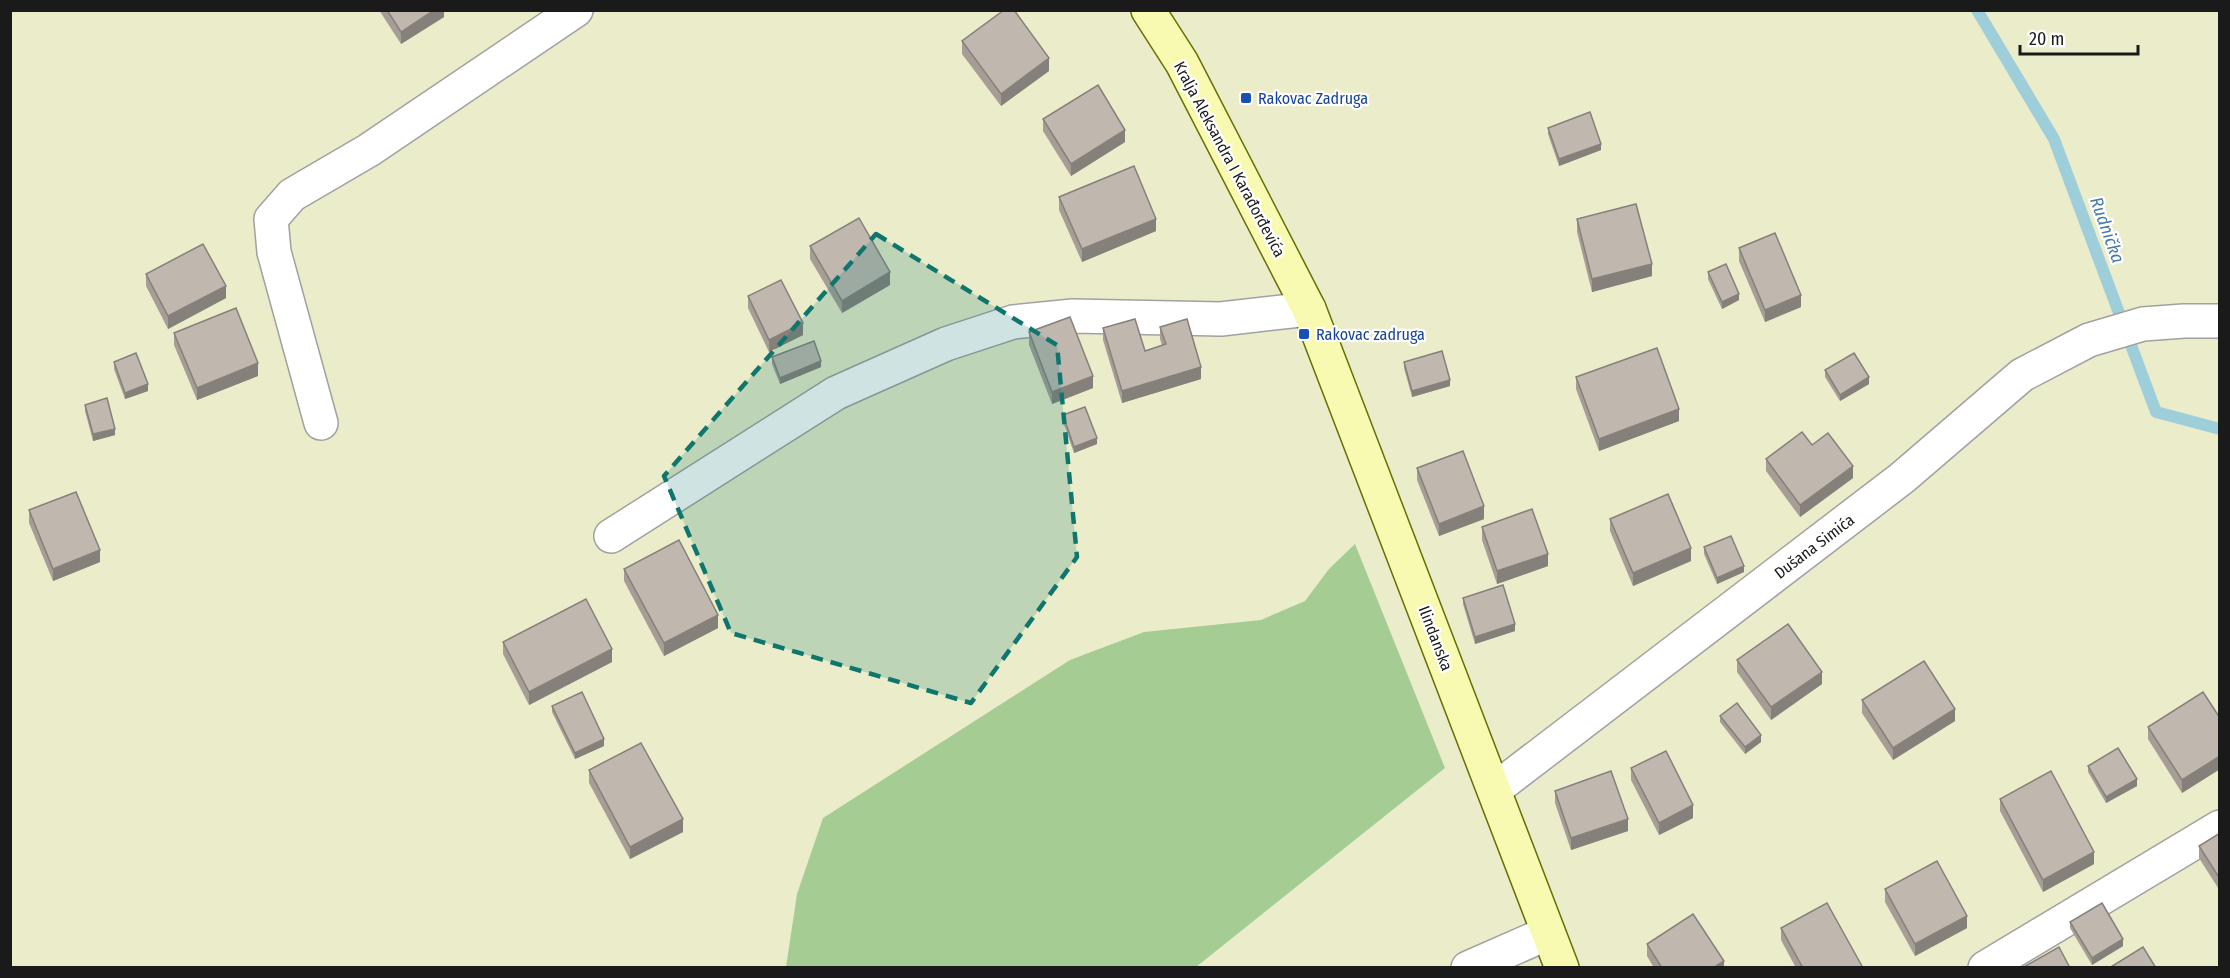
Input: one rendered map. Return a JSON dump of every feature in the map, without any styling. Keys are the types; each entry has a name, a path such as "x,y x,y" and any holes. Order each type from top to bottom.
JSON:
{"street":[{"path":"321,423 274,252 271,219 292,195 369,150 576,10"},
{"name":"Kralja Aleksandra I Karađorđevića","path":"1148,10 1182,63 1309,309"},
{"path":"611,536 836,393 946,344 1013,322 1073,316 1221,319 1309,309"},
{"name":"Ilindanska","path":"1309,309 1562,968"},
{"name":"Dušana Simića","path":"1494,790 1902,478 2022,375 2089,340 2143,324 2220,321"},
{"path":"1985,968 2220,827"},
{"path":"1468,968 1548,933"}],"highlighted area":[{"path":"876,234 1057,345 1077,557 971,703 731,633 664,476"}],"green space":[{"path":"11,11 2219,11 2219,967 11,967"},
{"path":"1355,544 1445,768 1196,967 786,967 797,894 823,818 1070,660 1144,632 1261,620 1305,601 1329,569"}],"building":[{"path":"387,10 434,10 401,32"},
{"path":"1004,10 1014,10 1049,58 1001,94 962,41"},
{"path":"1098,85 1125,130 1071,164 1043,119"},
{"path":"1590,112 1601,144 1559,159 1548,128"},
{"path":"1134,166 1156,219 1082,249 1059,197"},
{"path":"1636,204 1652,264 1592,279 1577,219"},
{"path":"859,218 890,272 842,301 810,246"},
{"path":"1775,233 1801,295 1765,310 1739,248"},
{"path":"203,244 226,286 168,316 146,274"},
{"path":"1726,264 1739,294 1722,302 1708,272"},
{"path":"781,280 803,323 769,340 748,296"},
{"path":"236,308 258,363 197,388 174,333"},
{"path":"1070,317 1093,376 1052,392 1029,332"},
{"path":"1135,319 1145,351 1166,344 1160,327 1187,319 1201,367 1122,391 1103,328"},
{"path":"814,341 821,361 780,378 772,357"},
{"path":"1657,348 1679,409 1599,439 1576,377"},
{"path":"1442,351 1450,380 1412,391 1404,362"},
{"path":"136,353 148,384 125,393 114,362"},
{"path":"1854,353 1869,377 1840,395 1825,370"},
{"path":"107,398 115,429 93,434 85,405"},
{"path":"1085,407 1097,438 1074,447 1063,415"},
{"path":"1802,432 1812,445 1828,433 1853,466 1800,505 1766,459"},
{"path":"1463,451 1484,506 1439,524 1417,468"},
{"path":"76,492 100,550 53,569 29,510"},
{"path":"1668,494 1691,548 1633,573 1610,519"},
{"path":"1532,509 1548,554 1497,571 1482,527"},
{"path":"1731,536 1744,566 1717,578 1704,547"},
{"path":"679,540 718,615 664,643 624,569"},
{"path":"1503,585 1515,624 1475,637 1463,598"},
{"path":"586,599 612,649 529,692 503,642"},
{"path":"1788,624 1822,672 1771,707 1737,660"},
{"path":"1924,661 1955,709 1893,748 1862,700"},
{"path":"582,692 604,739 575,753 552,706"},
{"path":"2203,692 2220,718 2220,756 2182,780 2148,727"},
{"path":"1737,703 1761,735 1745,747 1720,716"},
{"path":"641,743 683,819 630,847 589,770"},
{"path":"2118,748 2137,779 2106,797 2088,766"},
{"path":"1666,751 1693,805 1659,823 1631,768"},
{"path":"1611,771 1628,819 1571,838 1555,791"},
{"path":"2051,771 2094,852 2043,880 2000,799"},
{"path":"2220,833 2220,879 2199,846"},
{"path":"1937,861 1967,916 1915,944 1885,889"},
{"path":"1827,903 1863,968 1803,968 1781,928"},
{"path":"2102,903 2123,939 2092,958 2070,922"},
{"path":"1693,914 1724,961 1713,968 1662,968 1647,944"},
{"path":"2059,947 2070,968 2022,968"},
{"path":"2143,947 2156,968 2109,968"}],"waterway":[{"name":"Rudnička","path":"1977,10 2054,139 2156,412 2220,429"}],"place":[{"name":"Rakovac Zadruga","path":"1246,98"},
{"name":"Rakovac zadruga","path":"1304,334"}]}
